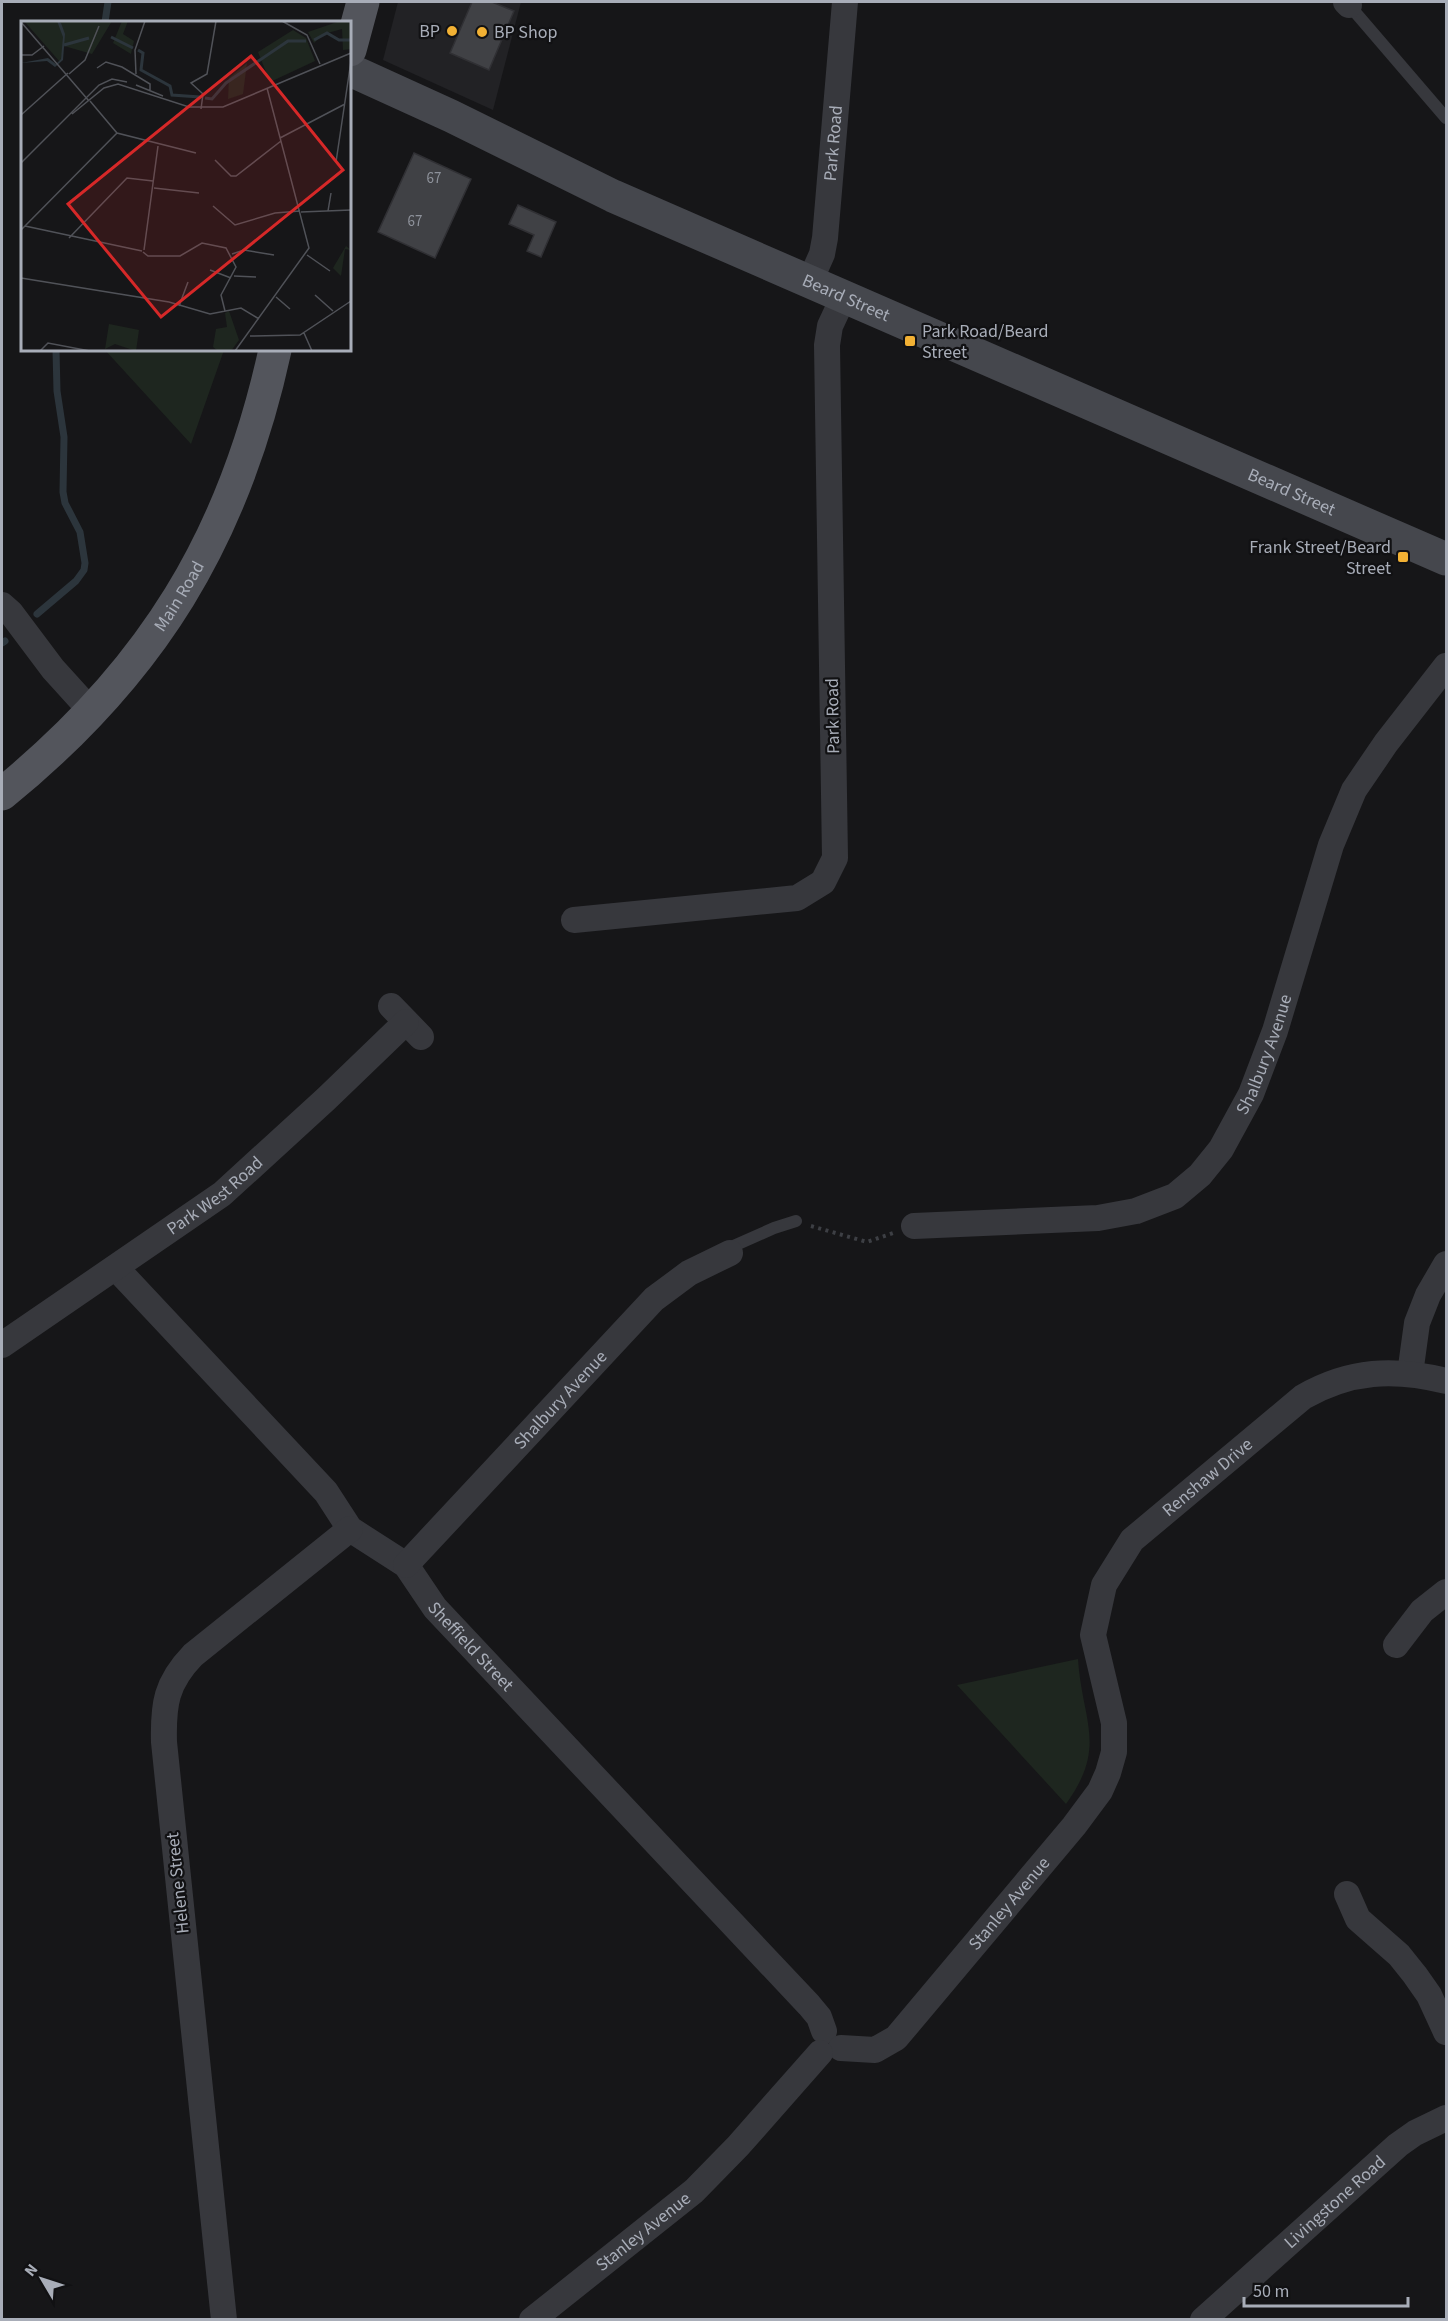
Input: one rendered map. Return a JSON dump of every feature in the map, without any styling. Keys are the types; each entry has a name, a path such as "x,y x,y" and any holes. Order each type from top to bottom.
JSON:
{"main road":[{"path":"351,46 363,2"},
{"name":"Main Road","path":"2,794 92,712 158,630 179,599 212,540 245,462 268,384 275,351"}],"street":[{"name":"Park Road","path":"810,281 822,254 825,238 845,2"},
{"name":"Beard Street","path":"351,69 613,195 1446,560"},
{"name":"Park Road","path":"574,920 798,898 823,882 835,858 826,345 830,326 844,296"},
{"path":"2,604 53,669 92,712"},
{"name":"Shalbury Avenue","path":"914,1226 1098,1218 1136,1211 1175,1196 1200,1175 1221,1149 1251,1094 1275,1031 1331,844 1354,790 1386,743 1446,666"},
{"name":"Park West Road","path":"2,1345 204,1207 237,1181 406,1022"},
{"name":"Shalbury Avenue","path":"406,1565 654,1299 689,1273 731,1253"},
{"path":"1410,1374 1417,1323 1428,1295 1446,1264"},
{"name":"Sheffield Street","path":"116,1268 326,1492 350,1529 406,1565 435,1608 809,2005 819,2018 828,2044"},
{"name":"Renshaw Drive","path":"1110,1705 1093,1635 1104,1585 1132,1540 1303,1397 1326,1384 1386,1372 1446,1381"},
{"name":"Helene Street","path":"224,2319 164,1742 164,1708 174,1679 193,1655 350,1529"},
{"path":"1396,1645 1422,1611 1446,1592"},
{"name":"Stanley Avenue","path":"532,2319 694,2191 738,2146 828,2044 875,2050 896,2038 1090,1806 1108,1773 1114,1752 1114,1723 1110,1705"},
{"path":"1347,1894 1358,1919 1399,1955 1415,1975 1429,1995 1446,2032"},
{"name":"Livingstone Road","path":"1203,2319 1398,2145 1415,2133 1446,2118"}],"lane":[{"path":"1348,3 1446,118"},
{"name":"Shalbury Avenue","path":"731,1253 774,1228 796,1221"}],"path":[{"path":"796,1221 867,1242 914,1226"}],"shaded area":[{"name":"BP","path":"398,2 521,2 493,110 383,60"},
{"path":"106,351 224,351 191,444"},
{"path":"1078,1659 1089,1733 1089,1749 1079,1784 1066,1804 957,1685"}],"building":[{"name":"BP Shop","path":"472,2 492,2 514,11 489,70 450,53"},
{"path":"414,153 471,179 435,258 378,232"},
{"path":"518,205 556,222 541,257 527,251 534,235 509,224"}],"waterway":[{"path":"105,21 108,2"},
{"path":"37,614 76,581 84,570 85,563 80,532 65,503 63,492 64,437 57,391 56,351"}],"place":[{"name":"BP","path":"452,31"},
{"name":"BP Shop","path":"482,32"},
{"name":"Park Road/Beard Street","path":"910,341"},
{"name":"Frank Street/Beard Street","path":"1403,557"}]}
